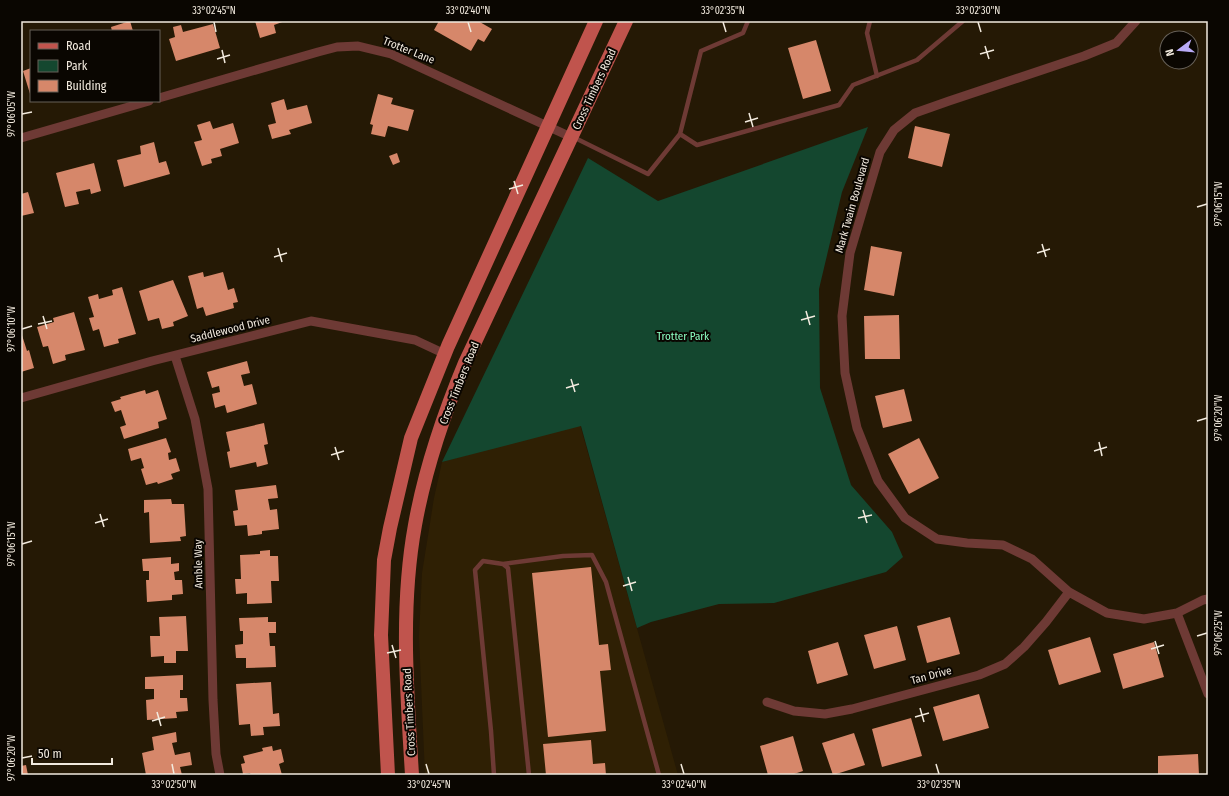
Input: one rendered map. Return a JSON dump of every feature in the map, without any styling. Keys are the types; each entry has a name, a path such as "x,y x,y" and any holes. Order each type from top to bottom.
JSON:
{"main road":[{"path":"388,775 381,635 384,560 411,438 445,354 596,21"},
{"name":"Cross Timbers Road","path":"412,775 406,649 408,584 415,525 427,471 448,404 465,363 626,21"}],"street":[{"name":"Mark Twain Boulevard","path":"1136,21 1116,43 1084,56 915,113 894,130 880,152 850,253 842,316 845,373 857,428 878,481 906,518 937,538 967,543 1003,545 1032,559 1069,592 1107,613 1144,619 1178,613 1203,600 1208,599"},
{"name":"Trotter Lane","path":"160,98 337,47 358,46 391,54 572,137"},
{"path":"21,138 146,102"},
{"name":"Saddlewood Drive","path":"21,398 311,321 414,340 445,354"},
{"name":"Amble Way","path":"175,356 195,419 208,489 213,700 216,754 220,775"},
{"name":"Tan Drive","path":"767,702 794,711 825,714 852,709 979,675 1005,664 1024,647 1069,592"},
{"path":"1178,613 1208,694"}],"lane":[{"path":"572,137 648,174 680,134 701,51 743,32 748,21"},
{"path":"870,21 867,33 877,76"},
{"path":"680,134 697,145 839,105 853,85 918,60 963,21"},
{"path":"494,775 475,570 483,561 503,564 563,556 592,555 606,582 659,775"},
{"path":"503,564 508,568 529,775"}],"shaded area":[{"path":"579,421 678,775 425,775 419,636 422,573 434,498 442,462 520,440"}],"green space":[{"name":"Trotter Park","path":"868,127 842,192 819,289 820,388 851,485 892,532 903,557 886,572 774,603 719,604 651,622 637,628 581,426 442,462 588,158 658,201"}],"building":[{"path":"130,21 133,30 112,30 111,27"},
{"path":"255,21 285,21 274,25 276,33 260,38"},
{"path":"439,21 478,21 492,29 484,42 478,39 471,51 434,30"},
{"path":"213,24 220,48 176,61 169,39 175,37 173,27 181,25 183,32"},
{"path":"816,40 831,91 803,99 788,48"},
{"path":"30,68 30,94 23,71"},
{"path":"378,94 393,98 391,104 414,110 408,131 388,126 385,137 371,134 373,125 370,124"},
{"path":"284,99 287,110 307,105 312,123 289,130 291,134 272,139 268,125 276,123 271,103"},
{"path":"210,121 213,129 233,123 239,143 220,149 222,156 211,159 212,163 202,166 194,142 202,140 197,125"},
{"path":"915,126 950,134 942,167 908,158"},
{"path":"154,142 159,163 166,161 170,174 124,187 117,160 141,154 140,146"},
{"path":"397,153 400,162 393,165 389,156"},
{"path":"94,163 101,191 91,194 90,189 76,192 79,204 65,207 56,173"},
{"path":"28,192 34,213 21,216 21,194"},
{"path":"871,246 902,252 894,296 864,290"},
{"path":"203,272 204,277 223,272 228,290 234,288 238,302 233,303 234,308 206,316 203,307 197,309 188,276"},
{"path":"173,280 188,316 173,322 174,326 162,329 159,318 148,321 139,291"},
{"path":"122,287 136,334 118,339 119,343 104,347 99,329 93,331 89,318 94,317 88,297 98,294 99,299 113,295 112,290"},
{"path":"74,312 85,350 65,355 66,360 53,364 48,346 43,347 37,327 54,322 53,318"},
{"path":"899,315 900,359 865,359 864,316"},
{"path":"21,332 27,351 29,350 34,368 21,372"},
{"path":"247,361 250,373 241,375 244,386 252,384 257,404 227,413 225,405 215,408 212,394 220,392 219,386 212,388 207,372"},
{"path":"904,389 912,421 883,428 875,396"},
{"path":"145,390 146,394 158,390 167,419 158,422 159,428 124,439 120,427 126,425 121,410 115,412 111,402 121,399 120,397"},
{"path":"264,423 268,444 264,445 268,464 257,467 256,462 230,468 227,452 230,451 226,432"},
{"path":"166,438 171,452 168,453 169,460 176,458 180,471 171,474 173,479 158,484 157,482 146,485 141,469 144,468 141,458 131,461 128,449"},
{"path":"919,438 939,478 909,494 888,454"},
{"path":"276,485 278,498 268,499 270,510 277,509 279,529 262,531 262,534 248,536 247,525 235,526 233,511 238,510 235,490"},
{"path":"171,499 172,504 184,504 186,536 180,537 181,541 150,543 149,512 144,513 144,500"},
{"path":"270,550 270,556 278,556 279,581 271,581 272,603 247,604 247,593 236,594 235,579 241,579 240,555 260,554 260,551"},
{"path":"171,557 171,564 179,563 179,571 174,572 175,580 182,580 183,594 172,595 172,600 147,602 146,580 149,580 149,571 143,571 142,559"},
{"path":"591,567 599,645 608,644 611,670 600,671 606,731 548,737 532,573"},
{"path":"186,616 188,651 176,651 176,663 164,663 164,656 151,657 150,636 160,636 159,617"},
{"path":"268,617 268,622 276,622 276,633 269,633 270,646 275,646 276,667 246,668 246,658 236,658 235,645 243,644 243,631 240,631 239,618"},
{"path":"950,617 960,654 927,663 917,626"},
{"path":"897,626 906,660 874,669 864,635"},
{"path":"1090,637 1101,672 1059,685 1048,650"},
{"path":"838,642 848,675 817,684 808,651"},
{"path":"1154,642 1164,677 1123,689 1113,654"},
{"path":"183,675 183,690 180,690 180,698 187,698 188,711 176,712 177,718 147,720 146,700 154,699 154,689 145,689 145,677"},
{"path":"271,682 273,714 279,713 280,726 263,727 264,735 251,736 250,724 239,725 236,684"},
{"path":"979,694 989,728 943,741 933,707"},
{"path":"911,718 922,756 882,767 872,729"},
{"path":"176,732 177,742 172,743 175,755 190,752 192,765 180,767 182,775 146,775 142,753 154,750 152,737"},
{"path":"854,733 865,765 833,775 822,743"},
{"path":"793,736 803,771 791,775 768,775 760,746"},
{"path":"591,740 593,764 605,763 606,775 546,775 543,744"},
{"path":"272,746 273,751 281,749 284,762 279,764 282,775 243,774 241,764 245,763 243,756 263,751 262,748"},
{"path":"1198,754 1199,775 1158,775 1158,756"},
{"path":"26,765 28,775 21,775 21,766"}]}
